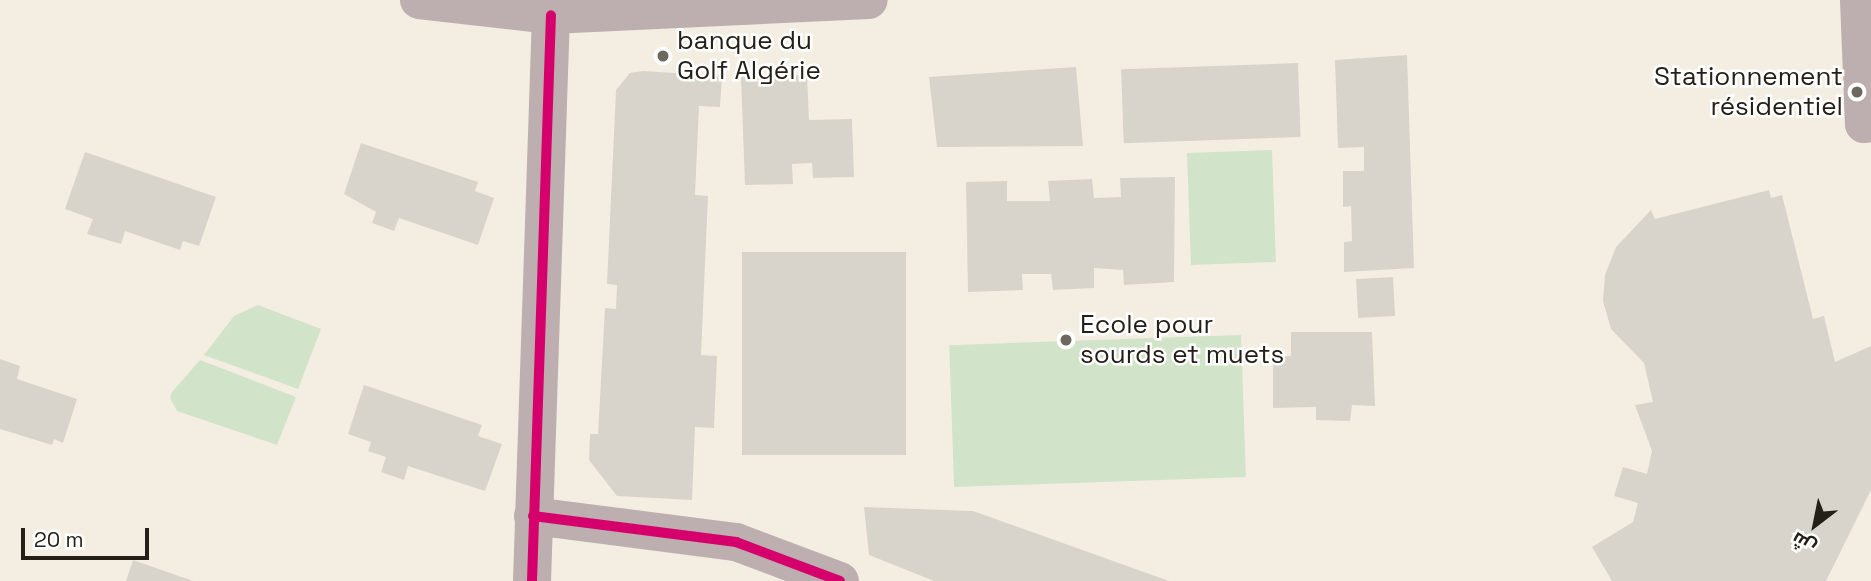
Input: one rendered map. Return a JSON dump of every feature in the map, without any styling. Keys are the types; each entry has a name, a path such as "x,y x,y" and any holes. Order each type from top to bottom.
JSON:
{"street":[{"path":"419,0 551,15 869,0"},
{"path":"1859,0 1864,124 1871,123"},
{"path":"532,581 551,15"},
{"path":"533,516 736,542 840,581"}],"green space":[{"path":"1272,150 1276,262 1191,265 1187,153"},
{"path":"258,305 321,329 298,389 204,355 234,316"},
{"path":"1241,335 1246,477 954,487 949,345"},
{"path":"200,360 296,397 277,445 177,411 170,398 172,392"}],"building":[{"path":"1407,55 1414,268 1344,272 1344,242 1352,241 1351,206 1343,207 1343,171 1364,171 1364,147 1338,148 1335,60"},
{"path":"1298,63 1301,137 1124,143 1121,69"},
{"path":"1076,67 1083,146 937,147 929,77"},
{"path":"643,71 722,76 720,107 699,106 695,195 708,196 701,355 717,356 714,428 695,427 692,500 617,496 589,460 590,434 598,434 605,308 616,309 617,285 607,284 616,90 630,73"},
{"path":"807,75 809,120 852,119 854,177 813,178 812,163 792,164 793,184 745,185 741,77"},
{"path":"361,143 478,182 475,191 494,198 478,245 399,218 394,231 372,223 376,212 344,194"},
{"path":"85,152 216,197 199,246 183,241 180,250 125,231 121,244 87,234 93,219 65,209"},
{"path":"1175,177 1174,282 1124,285 1123,270 1094,268 1094,288 1053,290 1051,274 1022,274 1023,290 968,292 966,182 1007,181 1007,201 1050,201 1048,181 1092,179 1094,198 1121,197 1120,178"},
{"path":"1769,190 1771,198 1782,195 1813,319 1824,316 1835,362 1871,346 1871,490 1826,581 1612,581 1592,547 1633,522 1638,503 1614,496 1623,467 1647,474 1652,451 1635,405 1653,402 1644,363 1611,329 1603,301 1605,275 1616,247 1651,210 1655,219"},
{"path":"742,252 906,252 906,455 742,455"},
{"path":"1393,277 1395,316 1358,318 1356,279"},
{"path":"1291,332 1372,332 1375,406 1352,405 1350,421 1316,420 1316,407 1273,408 1273,357 1291,356"},
{"path":"0,359 20,366 17,379 77,399 63,443 54,439 52,445 0,429"},
{"path":"364,385 482,425 478,436 502,444 485,491 408,466 404,480 381,472 386,457 368,451 371,442 348,434"},
{"path":"864,507 973,511 1169,581 934,581 869,555"},
{"path":"133,560 193,581 126,581"}],"cycle path":[{"path":"532,581 551,15"},
{"path":"533,516 736,542 840,581"}],"place":[{"name":"banque du Golf Algérie","path":"663,56"},
{"name":"Stationnement résidentiel","path":"1857,92"},
{"name":"Ecole pour sourds et muets","path":"1066,340"}]}
